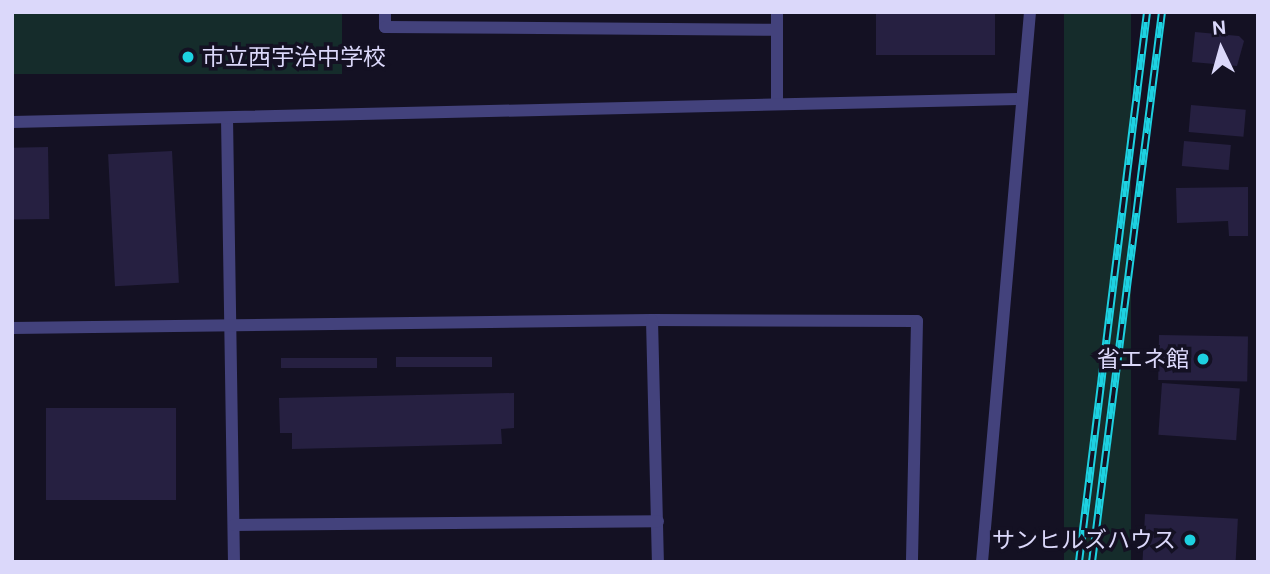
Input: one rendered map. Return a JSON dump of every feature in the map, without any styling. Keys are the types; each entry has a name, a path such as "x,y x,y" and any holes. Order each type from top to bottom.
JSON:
{"lane":[{"path":"385,12 385,27 777,30"},
{"path":"777,12 777,104"},
{"path":"982,562 1019,99 1030,12"},
{"path":"12,122 1019,99"},
{"path":"227,118 234,562"},
{"path":"652,320 658,562"},
{"path":"12,328 230,322 917,321 912,562"},
{"path":"234,525 658,521"}],"green space":[{"name":"市立西宇治中学校","path":"12,12 342,12 342,74 12,74"},
{"path":"1064,12 1131,12 1131,562 1064,562"}],"building":[{"path":"876,12 995,12 995,55 876,55"},
{"path":"1195,32 1239,36 1244,41 1237,66 1192,62"},
{"path":"1191,105 1246,110 1243,137 1189,132"},
{"path":"1184,141 1231,145 1229,170 1182,166"},
{"path":"48,147 49,219 13,220 12,148"},
{"path":"172,151 179,283 115,286 108,154"},
{"path":"1248,187 1248,236 1229,236 1228,221 1177,223 1176,188"},
{"name":"省エネ館","path":"1159,335 1248,337 1247,382 1158,380"},
{"path":"396,357 492,357 492,367 396,367"},
{"path":"281,358 377,358 377,368 281,368"},
{"path":"1162,383 1240,388 1236,440 1158,435"},
{"path":"514,393 514,428 501,429 502,444 292,449 292,433 280,433 279,398"},
{"path":"46,408 176,408 176,500 46,500"},
{"name":"サンヒルズハウス","path":"1145,514 1238,519 1236,562 1142,562"}],"railway":[{"path":"1079,562 1147,12"},
{"path":"1092,562 1162,12"}],"place":[{"name":"市立西宇治中学校","path":"188,57"},
{"name":"省エネ館","path":"1203,359"},
{"name":"サンヒルズハウス","path":"1190,540"}]}
